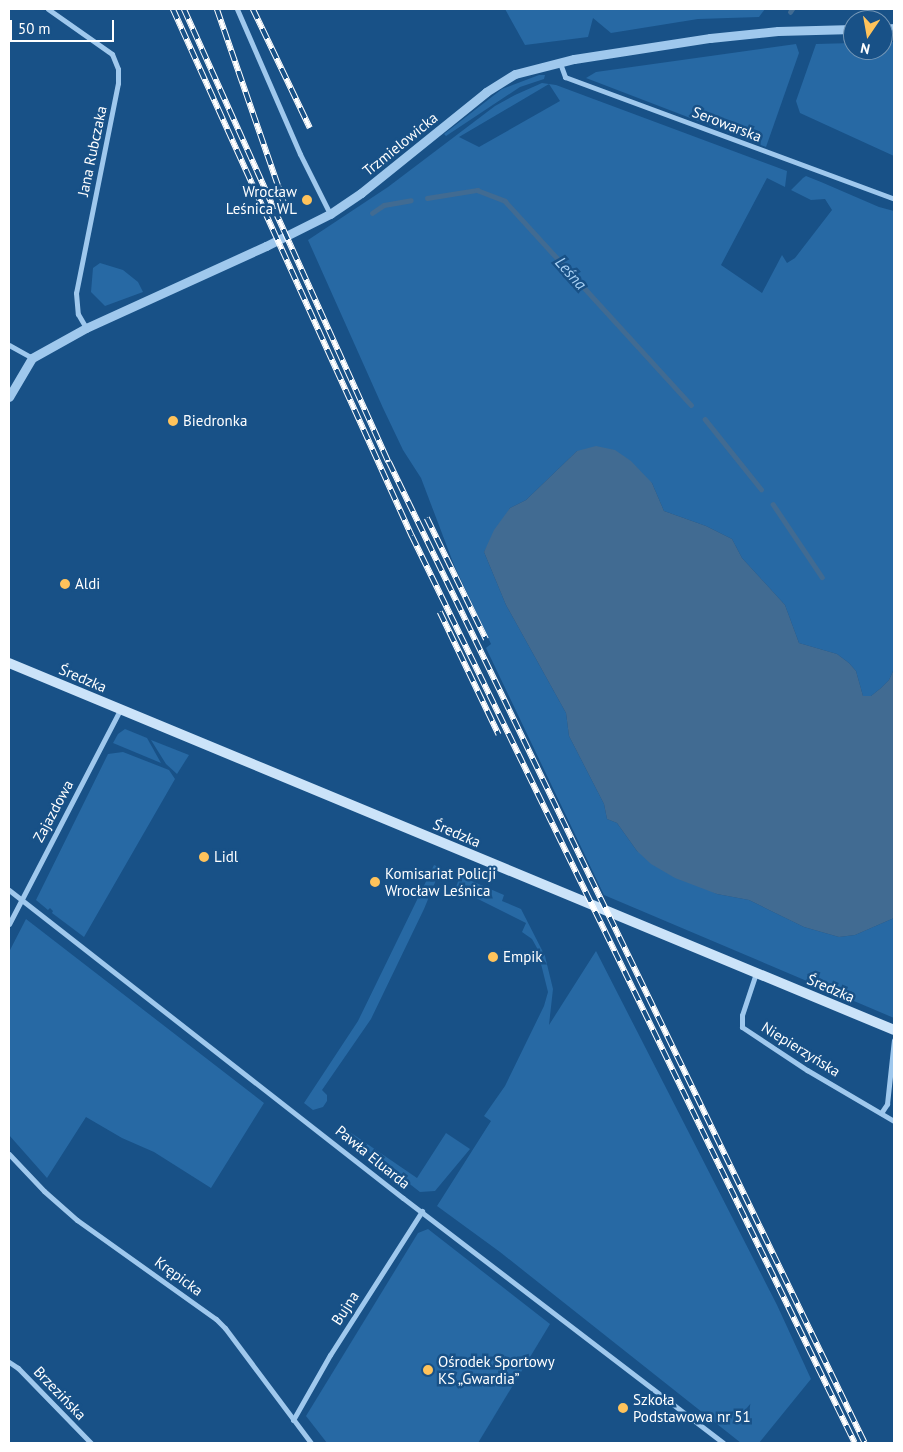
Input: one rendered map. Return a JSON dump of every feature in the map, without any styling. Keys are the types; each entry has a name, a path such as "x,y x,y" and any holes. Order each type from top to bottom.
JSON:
{"main road":[{"name":"Średzka","path":"9,663 894,1030"}],"street":[{"name":"Jana Rubczaka","path":"48,9 112,54 118,69 118,83 76,290 78,314 86,328"},
{"path":"236,9 330,214"},
{"name":"Trzmielowicka","path":"32,358 86,328 266,246 330,214 361,193 486,92 515,74 560,62 710,38 778,31 843,30"},
{"name":"Serowarska","path":"560,62 565,77 894,199"},
{"path":"9,345 32,358 9,398"},
{"name":"Zajazdowa","path":"9,924 120,710"},
{"name":"Pawła Eluarda","path":"9,890 723,1443"},
{"name":"Niepierzyńska","path":"756,973 742,1015 742,1027 807,1070 894,1121"},
{"path":"881,1113 887,1104 894,1040"},
{"name":"Krępicka","path":"9,1154 44,1191 77,1220 216,1319 225,1328 311,1443"},
{"name":"Bujna","path":"293,1420 330,1355 422,1211"},
{"name":"Brzezińska","path":"9,1362 18,1368 91,1443"}],"shaded area":[{"path":"505,9 765,9 759,17 698,19 611,33 593,18 588,37 525,45"},
{"path":"893,42 894,156 800,113 796,101 816,44 843,43 843,60 893,60"},
{"path":"796,44 799,53 766,147 586,78 596,72"},
{"path":"539,75 545,75 544,79 520,87 446,136 444,134 502,89"},
{"path":"542,83 556,85 787,171 785,187 767,178 721,265 762,293 782,255 787,263 795,258 832,210 825,199 811,200 791,190 806,176 879,207 894,211 894,669 889,680 881,688 871,696 863,696 856,671 849,663 837,654 799,643 785,605 742,558 732,539 706,526 664,511 652,483 577,451 526,500 510,508 484,552 506,605 566,713 569,736 604,804 607,819 617,823 637,851 717,894 749,900 804,927 839,937 855,935 894,918 894,1018 604,895 486,648 491,644 454,565 421,478 403,450 383,408 308,240 388,187 495,106","holes":["549,84 560,101 479,147 459,137"]},
{"path":"100,263 123,270 138,282 143,292 105,306 91,292 93,268"},
{"path":"596,446 615,450 631,461 652,483 664,511 706,526 732,539 742,558 785,605 799,643 837,654 849,663 856,671 863,696 871,696 881,688 889,680 894,669 894,918 855,935 839,937 804,927 749,900 717,894 675,878 651,864 637,851 617,823 607,819 604,804 569,736 566,713 506,605 484,552 494,530 510,508 526,500 577,451"},
{"path":"125,729 147,738 161,763 113,743 118,734"},
{"path":"151,740 189,755 177,774 166,764"},
{"path":"123,752 169,770 175,779 84,937 52,913 53,911 50,908 48,910 36,900 108,754"},
{"path":"434,865 441,868 424,909 371,1019 322,1090 327,1095 327,1101 323,1107 313,1110 304,1103 358,1021"},
{"path":"460,876 504,895 502,901 521,909 545,956 553,989 549,1025 596,951 777,1305 811,1379 759,1443 741,1443 500,1252 437,1206 491,1121 484,1116 505,1086 544,1006 548,992 537,948 532,939 522,932 526,923 462,891 459,897 455,890"},
{"path":"26,919 264,1103 211,1188 154,1152 122,1138 86,1117 47,1178 9,1135 9,952"},
{"path":"341,1126 417,1178 446,1133 470,1149 435,1191 420,1192 339,1129"},
{"name":"Ośrodek Sportowy KS „Gwardia”","path":"428,1229 550,1324 478,1443 327,1443 306,1416 418,1233"}],"waterway":[{"name":"Leśna","path":"427,198 477,190 505,201 691,405"},
{"name":"Leśna","path":"372,213 384,205 411,200"},
{"name":"Leśna","path":"705,419 761,489"},
{"name":"Leśna","path":"773,504 822,577"}],"railway":[{"path":"173,9 412,536 855,1443"},
{"path":"184,9 389,462 865,1443"},
{"path":"217,9 286,208"},
{"path":"253,9 310,128"},
{"path":"427,518 486,639"},
{"path":"440,612 499,735"}],"place":[{"name":"Wrocław Leśnica WL","path":"307,200"},
{"name":"Biedronka","path":"173,421"},
{"name":"Aldi","path":"65,584"},
{"name":"Lidl","path":"204,857"},
{"name":"Komisariat Policji Wrocław Leśnica","path":"375,882"},
{"name":"Empik","path":"493,957"},
{"name":"Ośrodek Sportowy KS „Gwardia”","path":"428,1370"},
{"name":"Szkoła Podstawowa nr 51","path":"623,1408"}]}
